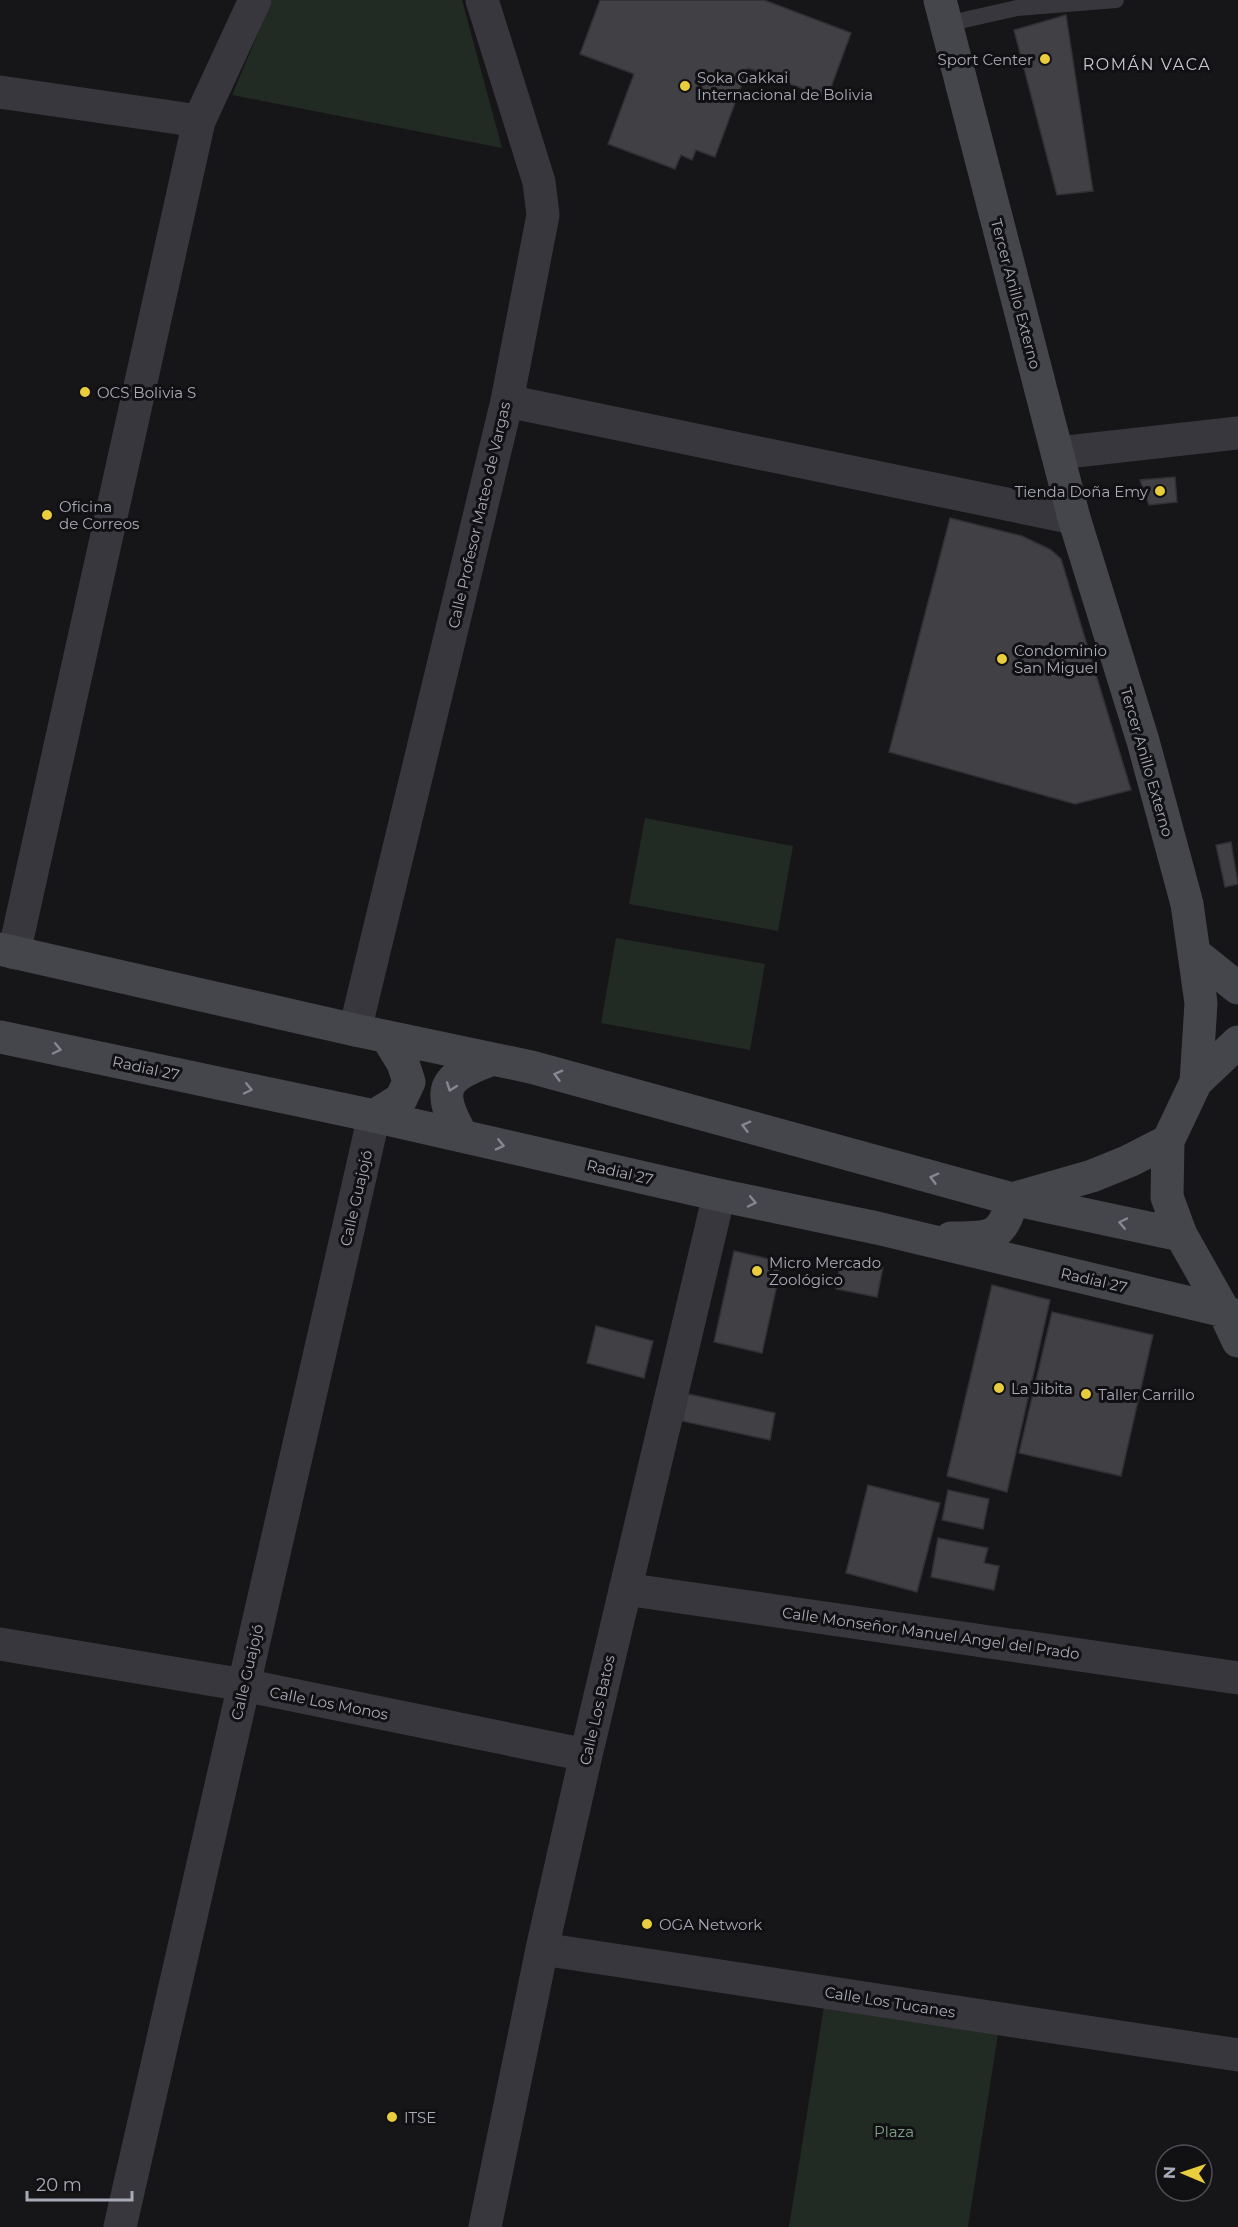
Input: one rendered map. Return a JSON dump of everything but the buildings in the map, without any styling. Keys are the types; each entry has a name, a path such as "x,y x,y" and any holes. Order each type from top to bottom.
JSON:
{"street":[{"path":"255,0 199,121 7,951 355,1030 531,1067 1012,1199 1180,1235"},
{"name":"Calle Profesor Mateo de Vargas","path":"355,1030 507,400 543,215 539,182 482,0"},
{"name":"Tercer Anillo Externo","path":"943,12 1074,518 1143,741 1187,904 1201,1003 1196,1082 1168,1141 1167,1197 1180,1235 1231,1314 1238,1341"},
{"path":"0,92 199,121"},
{"path":"507,400 1074,518"},
{"path":"1058,453 1238,433"},
{"path":"1194,953 1238,988"},
{"name":"Radial 27","path":"0,1037 374,1116 923,1239 1231,1314"},
{"path":"374,1116 401,1099 409,1082 403,1063 387,1037"},
{"path":"1196,1082 1238,1042"},
{"path":"462,1137 450,1114 447,1099 449,1084 465,1069 493,1059"},
{"name":"Calle Guajojó","path":"120,2227 374,1116"},
{"path":"1012,1199 1092,1176 1129,1161 1168,1141"},
{"name":"Calle Los Batos","path":"485,2227 542,1949 719,1195"},
{"path":"923,1239 981,1238 998,1231 1005,1222 1012,1199"},
{"name":"Calle Monseñor Manuel Angel del Prado","path":"625,1589 1238,1678"},
{"name":"Calle Los Monos","path":"0,1644 244,1685 586,1755"},
{"name":"Calle Los Tucanes","path":"542,1949 1238,2055"}],"lane":[{"path":"943,12 1116,0"}],"green space":[{"path":"272,0 462,0 502,148 232,95"},
{"path":"645,818 793,846 778,931 629,904"},
{"path":"616,938 765,964 750,1050 601,1023"},
{"name":"Plaza","path":"824,2006 998,2034 968,2227 789,2227"}],"place":[{"name":"Sport Center","path":"1045,59"},
{"name":"Soka Gakkai Internacional de Bolivia","path":"685,86"},
{"name":"OCS Bolivia S","path":"85,392"},
{"name":"Tienda Doña Emy","path":"1160,491"},
{"name":"Oficina de Correos","path":"47,515"},
{"name":"Condominio San Miguel","path":"1002,659"},
{"name":"Micro Mercado Zoológico","path":"757,1271"},
{"name":"La Jibita","path":"999,1388"},
{"name":"Taller Carrillo","path":"1086,1394"},
{"name":"OGA Network","path":"647,1924"},
{"name":"ITSE","path":"392,2117"}],"district":[{"name":"ROMÁN VACA","path":"1147,64"}]}
